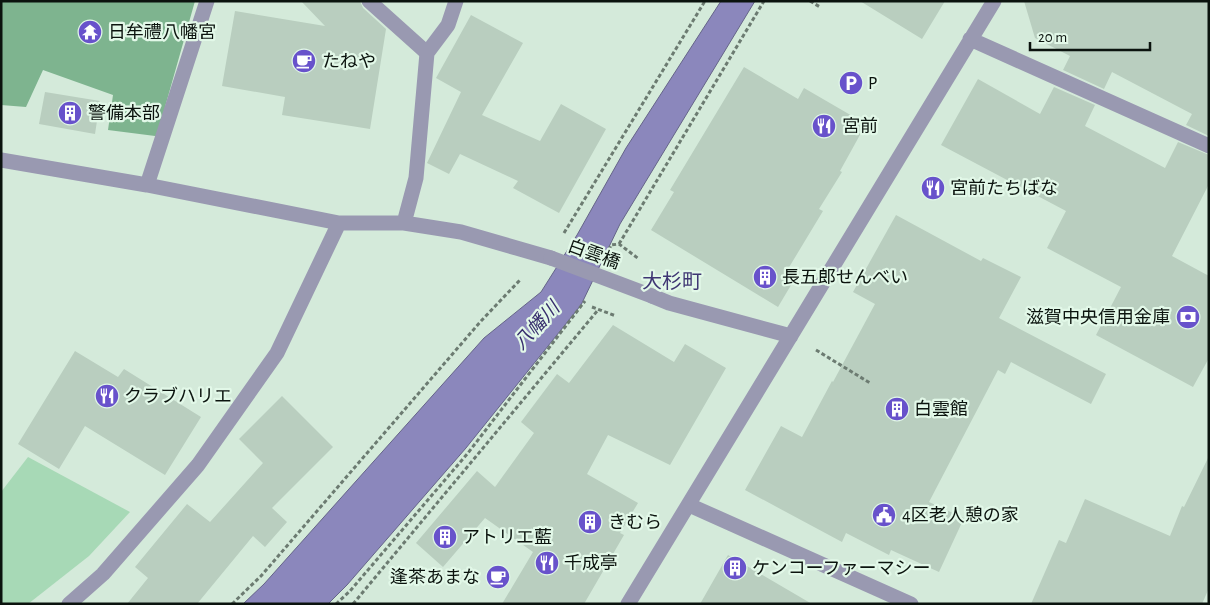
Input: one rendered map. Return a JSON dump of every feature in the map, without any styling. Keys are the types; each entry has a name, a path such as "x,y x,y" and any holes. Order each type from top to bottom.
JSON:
{"street":[{"path":"147,185 207,1"},
{"path":"369,1 427,53"},
{"path":"404,223 416,178 427,53 448,25 456,1"},
{"path":"628,604 994,1"},
{"path":"970,39 1209,146"},
{"name":"白雲橋","path":"1,160 147,185 339,223 404,223 461,232 550,258 669,303 792,336"},
{"path":"69,604 103,574 203,457 277,353 339,223"},
{"path":"689,505 911,604"}],"path":[{"path":"561,237 705,1"},
{"path":"608,253 611,245 619,244 764,1"},
{"path":"810,1 820,7"},
{"path":"232,604 262,576 481,321 521,279"},
{"path":"336,604 350,591 468,453 584,304 588,295"},
{"path":"353,604 598,310"},
{"path":"792,336 870,383"}],"green space":[{"name":"日牟禮八幡宮","path":"1,1 195,1 165,107 163,137 108,130 113,95 43,70 26,107 1,105"},
{"path":"28,457 130,512 89,556 28,604 1,604 1,492"}],"water":[{"name":"八幡川","path":"721,1 755,1 620,224 581,305 466,448 347,585 328,604 243,604 264,584 484,338 541,292 577,235 626,148"}],"building":[{"name":"たねや","path":"301,1 360,1 363,8 386,29 370,129 282,115 285,97 222,86 235,11 325,26"},
{"path":"860,1 945,1 922,39"},
{"path":"1024,1 1209,1 1209,136 1186,125 1192,114 1112,72 1104,89 1063,70 1070,56 1035,38"},
{"path":"471,15 523,43 482,115 540,141 561,104 606,129 559,213 513,188 518,181 460,154 449,174 427,163 461,92 436,78"},
{"path":"744,67 798,99 804,88 866,124 840,171 842,172 819,209 823,211 788,269 797,275 778,307 651,230 674,192 670,190"},
{"path":"978,79 1040,114 1054,87 1095,105 1085,126 1165,168 1178,142 1209,155 1209,184 1172,256 1209,276 1209,358 1193,387 1096,335 1121,287 1047,248 1066,211 941,145"},
{"name":"警備本部","path":"45,92 100,101 95,134 39,124"},
{"path":"896,215 981,261 983,258 1021,277 999,318 1106,374 1091,404 1011,362 1005,374 998,370 929,502 964,518 939,572 891,550 889,555 846,533 842,542 745,490 781,426 802,437 833,382 875,304 853,292"},
{"path":"613,325 674,362 685,344 726,368 670,465 608,435 587,474 638,503 620,533 624,535 584,604 502,604 533,552 485,518 443,567 416,543 477,471 495,487 534,433 521,422 557,374 569,383"},
{"name":"クラブハリエ","path":"75,351 118,377 124,369 201,417 165,475 85,426 59,469 18,444"},
{"path":"282,396 333,447 272,508 287,522 265,547 253,536 197,604 127,604 148,578 135,567 187,504 210,522 263,463 239,439"},
{"path":"1209,456 1209,588 1202,604 1031,604 1059,540 1066,543 1085,499 1170,536 1182,506 1184,507"},
{"name":"ケンコーファーマシー","path":"728,555 812,604 700,604"}],"place":[{"name":"日牟禮八幡宮","path":"90,32"},
{"name":"たねや","path":"304,61"},
{"name":"P","path":"851,83"},
{"name":"警備本部","path":"70,113"},
{"name":"宮前","path":"824,126"},
{"name":"宮前たちばな","path":"933,188"},
{"name":"長五郎せんべい","path":"765,277"},
{"name":"滋賀中央信用金庫","path":"1188,317"},
{"name":"クラブハリエ","path":"107,396"},
{"name":"白雲館","path":"897,409"},
{"name":"4区老人憩の家","path":"884,515"},
{"name":"きむら","path":"590,522"},
{"name":"アトリエ藍","path":"445,537"},
{"name":"千成亭","path":"547,563"},
{"name":"ケンコーファーマシー","path":"735,568"},
{"name":"逢茶あまな","path":"498,577"}],"district":[{"name":"大杉町","path":"672,281"}]}
